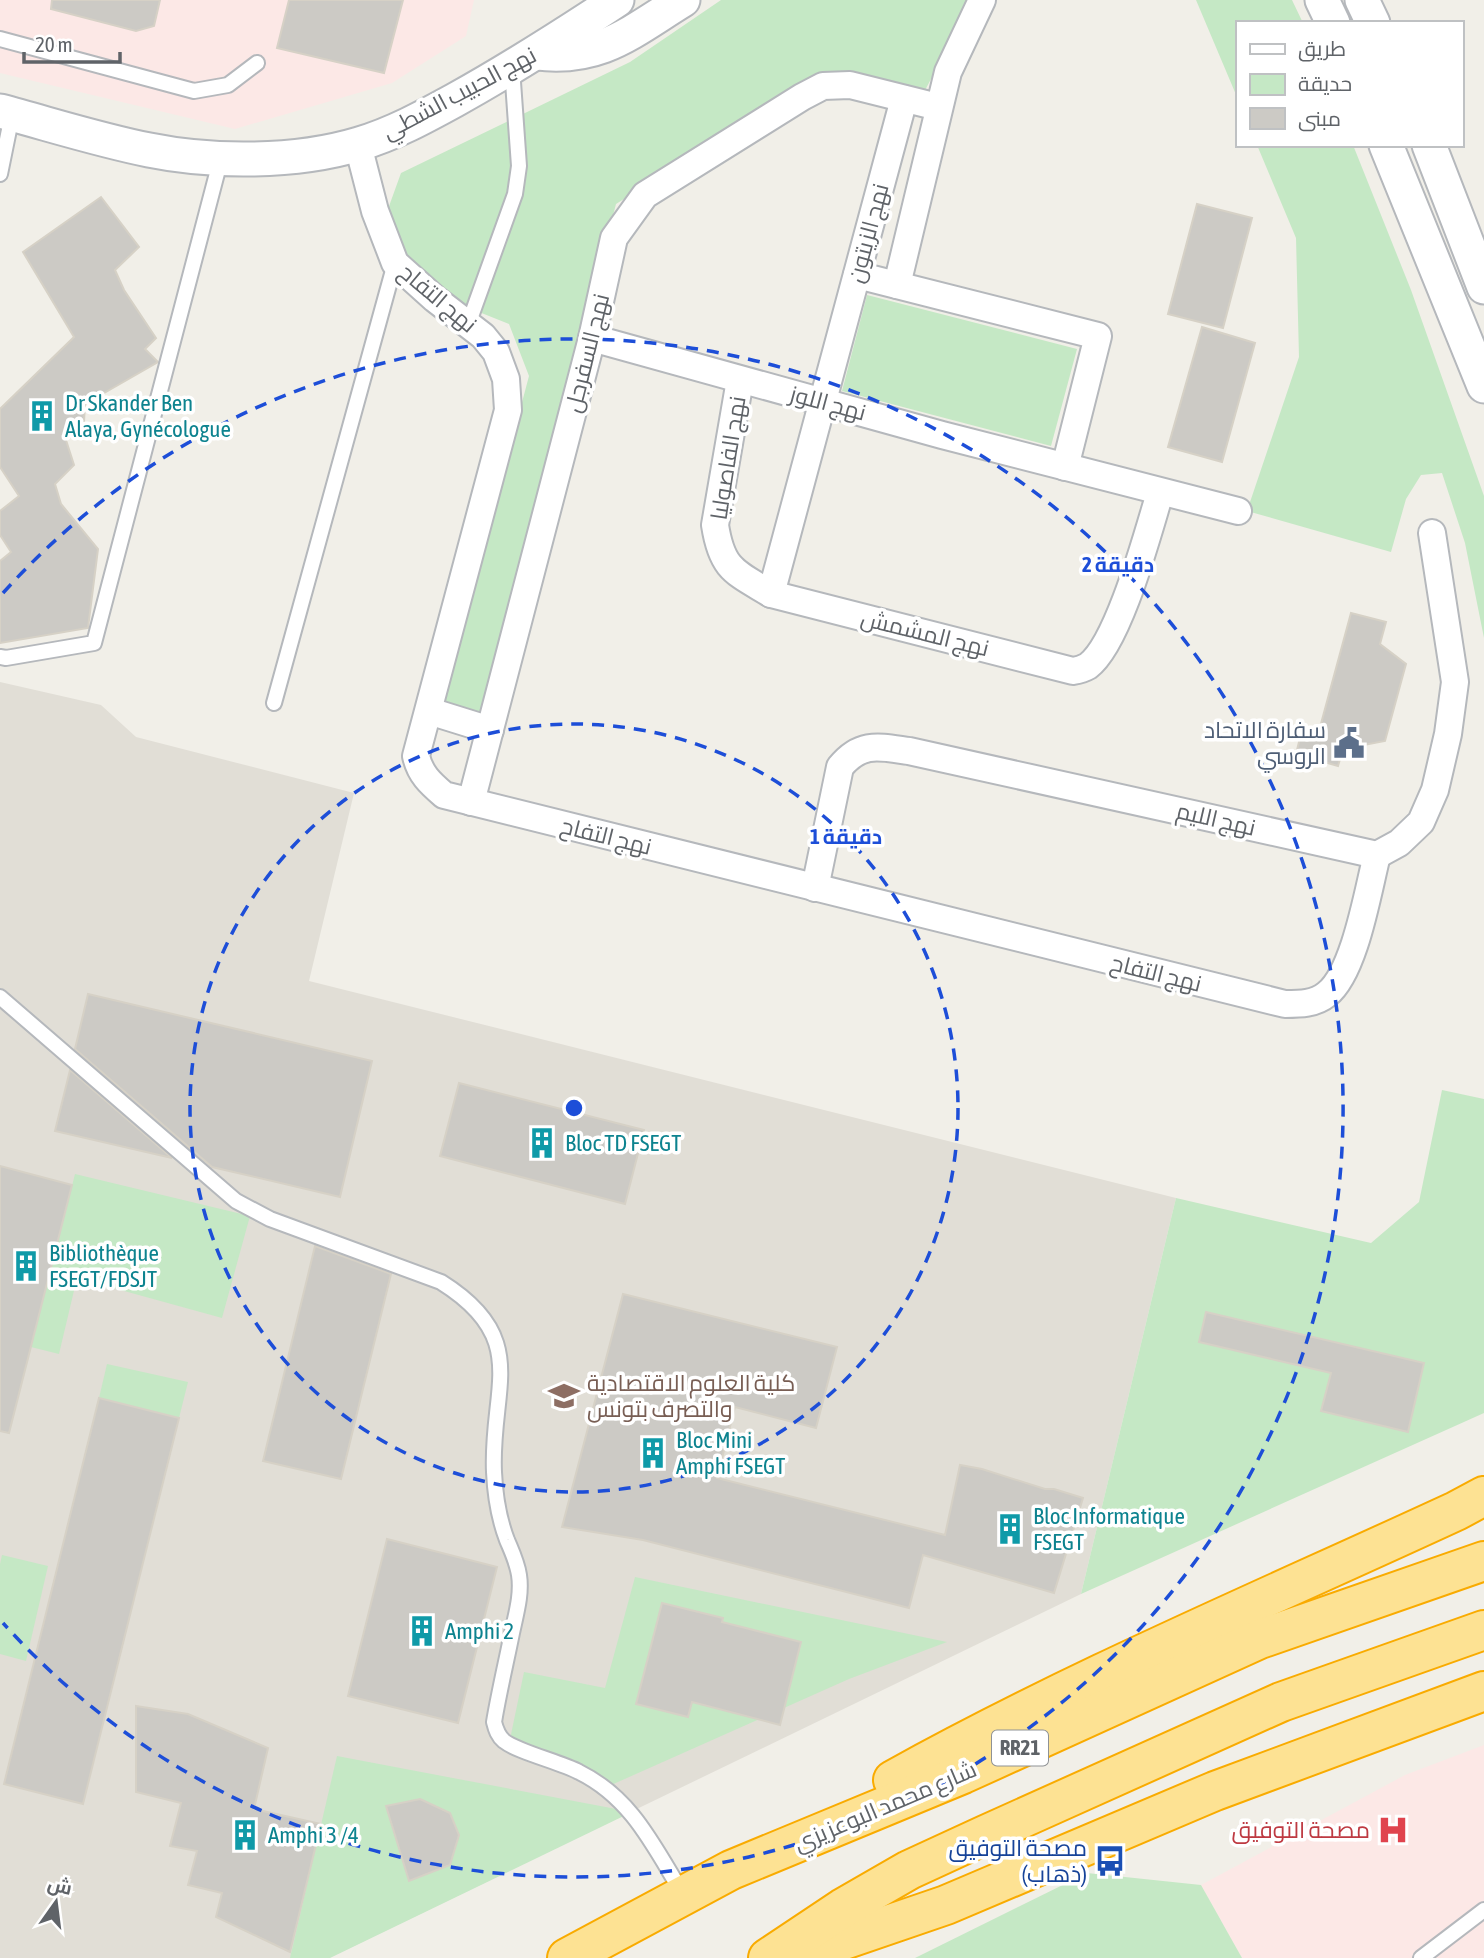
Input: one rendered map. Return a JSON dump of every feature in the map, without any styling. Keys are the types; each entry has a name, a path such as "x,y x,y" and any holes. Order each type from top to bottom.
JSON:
{"highway":[{"path":"731,1870 961,1743 1070,1689 1484,1496"},
{"name":"شارع محمد البوعزيزي","path":"567,1958 731,1870 963,1774 1260,1640 1484,1561"},
{"path":"768,1958 843,1908 909,1870 985,1835 1281,1702 1484,1630"},
{"path":"792,1958 946,1905 1215,1791 1484,1691"}],"street":[{"name":"نهج الحبيب الشطي","path":"6,113 150,150 221,158 277,158 320,153 358,145 401,129 524,60 617,0"},
{"path":"524,60 571,55 605,46 682,0"},
{"name":"نهج الزيتون","path":"897,285 948,72 982,0"},
{"path":"1322,0 1332,21"},
{"path":"1362,0 1372,21"},
{"name":"نهج السفرجل","path":"471,802 592,338 614,238 645,195 823,86 849,85 904,99"},
{"path":"904,99 938,107"},
{"name":"نهج الزيتون","path":"822,401 904,99"},
{"name":"نهج التفاح","path":"358,145 375,212 395,263 483,336 496,352 506,379 508,410 416,756 427,780 444,795 1285,1004 1315,1002 1337,984 1353,951 1377,855"},
{"path":"1388,147 1484,386"},
{"path":"1430,147 1484,287"},
{"path":"857,275 1098,336 1065,467"},
{"name":"نهج اللوز","path":"592,338 942,435 1238,511"},
{"name":"نهج الفاصوليا","path":"740,380 715,525 719,548 731,570 771,594"},
{"path":"771,594 822,401"},
{"name":"نهج المشمش","path":"771,594 1073,671 1082,670 1091,664 1107,641 1128,595 1160,493"},
{"path":"1377,855 1399,843 1421,822 1434,790 1448,734 1455,682 1432,533"},
{"path":"429,711 489,730"},
{"name":"نهج الليم","path":"815,888 840,767 854,752 873,746 909,751 1377,855"}],"lane":[{"path":"0,39 194,90 228,85 257,63"},
{"path":"468,325 515,194 519,166 524,60"},
{"path":"0,174 6,113"},
{"path":"0,657 94,643 221,158"},
{"path":"274,703 395,263"},
{"path":"0,997 236,1201 270,1219 441,1282 460,1294 476,1309 489,1328 502,1367 494,1471 501,1517 519,1576 518,1606 494,1722 497,1732 511,1745 582,1773 619,1800 633,1813 684,1895"},
{"path":"1421,1958 1484,1910"}],"shaded area":[{"path":"0,0 474,0 466,36 392,83 235,129 0,73"},
{"name":"كلية العلوم الاقتصادية والتصرف بتونس","path":"0,682 101,705 136,737 354,793 309,981 1176,1198 1081,1594 329,1958 0,1958"},
{"name":"مصحة التوفيق","path":"1484,1745 1484,1958 1242,1958 1201,1885 1405,1775"}],"green space":[{"path":"721,0 973,0 923,94 826,72 616,204 484,716 442,703 529,376 509,324 454,302 403,255 388,209 401,173 630,62"},
{"path":"1196,0 1292,0 1302,21 1236,21 1236,95"},
{"path":"1258,147 1354,147 1411,290 1484,496 1484,638 1465,543 1442,473 1421,475 1406,499 1391,552 1247,511 1299,357 1296,238"},
{"path":"867,295 1077,349 1051,446 842,391"},
{"path":"1442,1090 1484,1099 1484,1413 1081,1594 1176,1198 1371,1243 1419,1202"},
{"path":"75,1174 250,1216 222,1318 77,1278 59,1354 31,1347"},
{"path":"107,1364 188,1382 179,1418 99,1398"},
{"path":"2,1555 48,1566 26,1661 0,1654"},
{"path":"635,1577 947,1642 849,1679 609,1786 509,1744 524,1672 605,1688"},
{"path":"337,1756 632,1812 330,1958 290,1958"},
{"path":"1087,1873 1201,1885 1242,1958 915,1958"}],"building":[{"path":"52,0 160,0 154,26 136,31 51,9"},
{"path":"289,0 403,0 384,73 277,48"},
{"name":"Dr Skander Ben Alaya, Gynécologue","path":"101,197 139,247 115,270 124,290 156,338 145,349 158,362 85,404 84,422 66,440 74,465 55,484 61,504 98,549 88,628 0,643 0,561 11,552 0,535 0,511 19,496 0,467 0,409 74,337 23,252"},
{"path":"1197,204 1252,218 1223,328 1168,314"},
{"path":"1202,327 1255,343 1222,462 1168,447"},
{"path":"1351,613 1386,622 1380,644 1406,664 1385,741 1343,749 1338,766 1296,754 1303,726 1319,731"},
{"path":"88,994 372,1061 340,1197 212,1167 75,1049"},
{"path":"70,1070 172,1158 55,1131"},
{"name":"Bloc TD FSEGT","path":"459,1083 644,1130 625,1204 440,1156"},
{"name":"Bibliothèque FSEGT/FDSJT","path":"0,1166 72,1185 9,1433 0,1431"},
{"path":"315,1246 391,1274 341,1479 263,1461"},
{"name":"Bloc Mini Amphi FSEGT","path":"623,1294 837,1347 816,1428 735,1407 717,1478 945,1535 960,1465 1083,1498 1054,1593 923,1555 909,1608 643,1540 562,1527"},
{"path":"1206,1312 1424,1363 1408,1432 1321,1411 1331,1373 1199,1342"},
{"path":"99,1398 179,1418 83,1804 4,1784"},
{"name":"Amphi 2","path":"387,1539 497,1567 458,1723 348,1696"},
{"path":"662,1603 801,1642 780,1725 692,1702 688,1717 636,1704"},
{"name":"Amphi 3 /4","path":"136,1706 188,1714 268,1748 254,1809 321,1824 290,1952 216,1917 222,1893 188,1885 197,1851 170,1846 181,1803 136,1792"},
{"path":"420,1799 450,1813 459,1835 450,1865 409,1881 386,1806"}],"place":[{"name":"Dr Skander Ben Alaya, Gynécologue","path":"42,416"},
{"name":"سفارة الاتحاد الروسي","path":"1349,743"},
{"name":"Bloc TD FSEGT","path":"542,1143"},
{"name":"Bibliothèque FSEGT/FDSJT","path":"26,1266"},
{"name":"كلية العلوم الاقتصادية والتصرف بتونس","path":"564,1396"},
{"name":"Bloc Mini Amphi FSEGT","path":"653,1453"},
{"name":"Bloc Informatique FSEGT","path":"1010,1529"},
{"name":"Amphi 2","path":"422,1631"},
{"name":"مصحة التوفيق","path":"1393,1830"},
{"name":"Amphi 3 /4","path":"245,1835"},
{"name":"مصحة التوفيق (ذهاب)","path":"1110,1861"}]}
